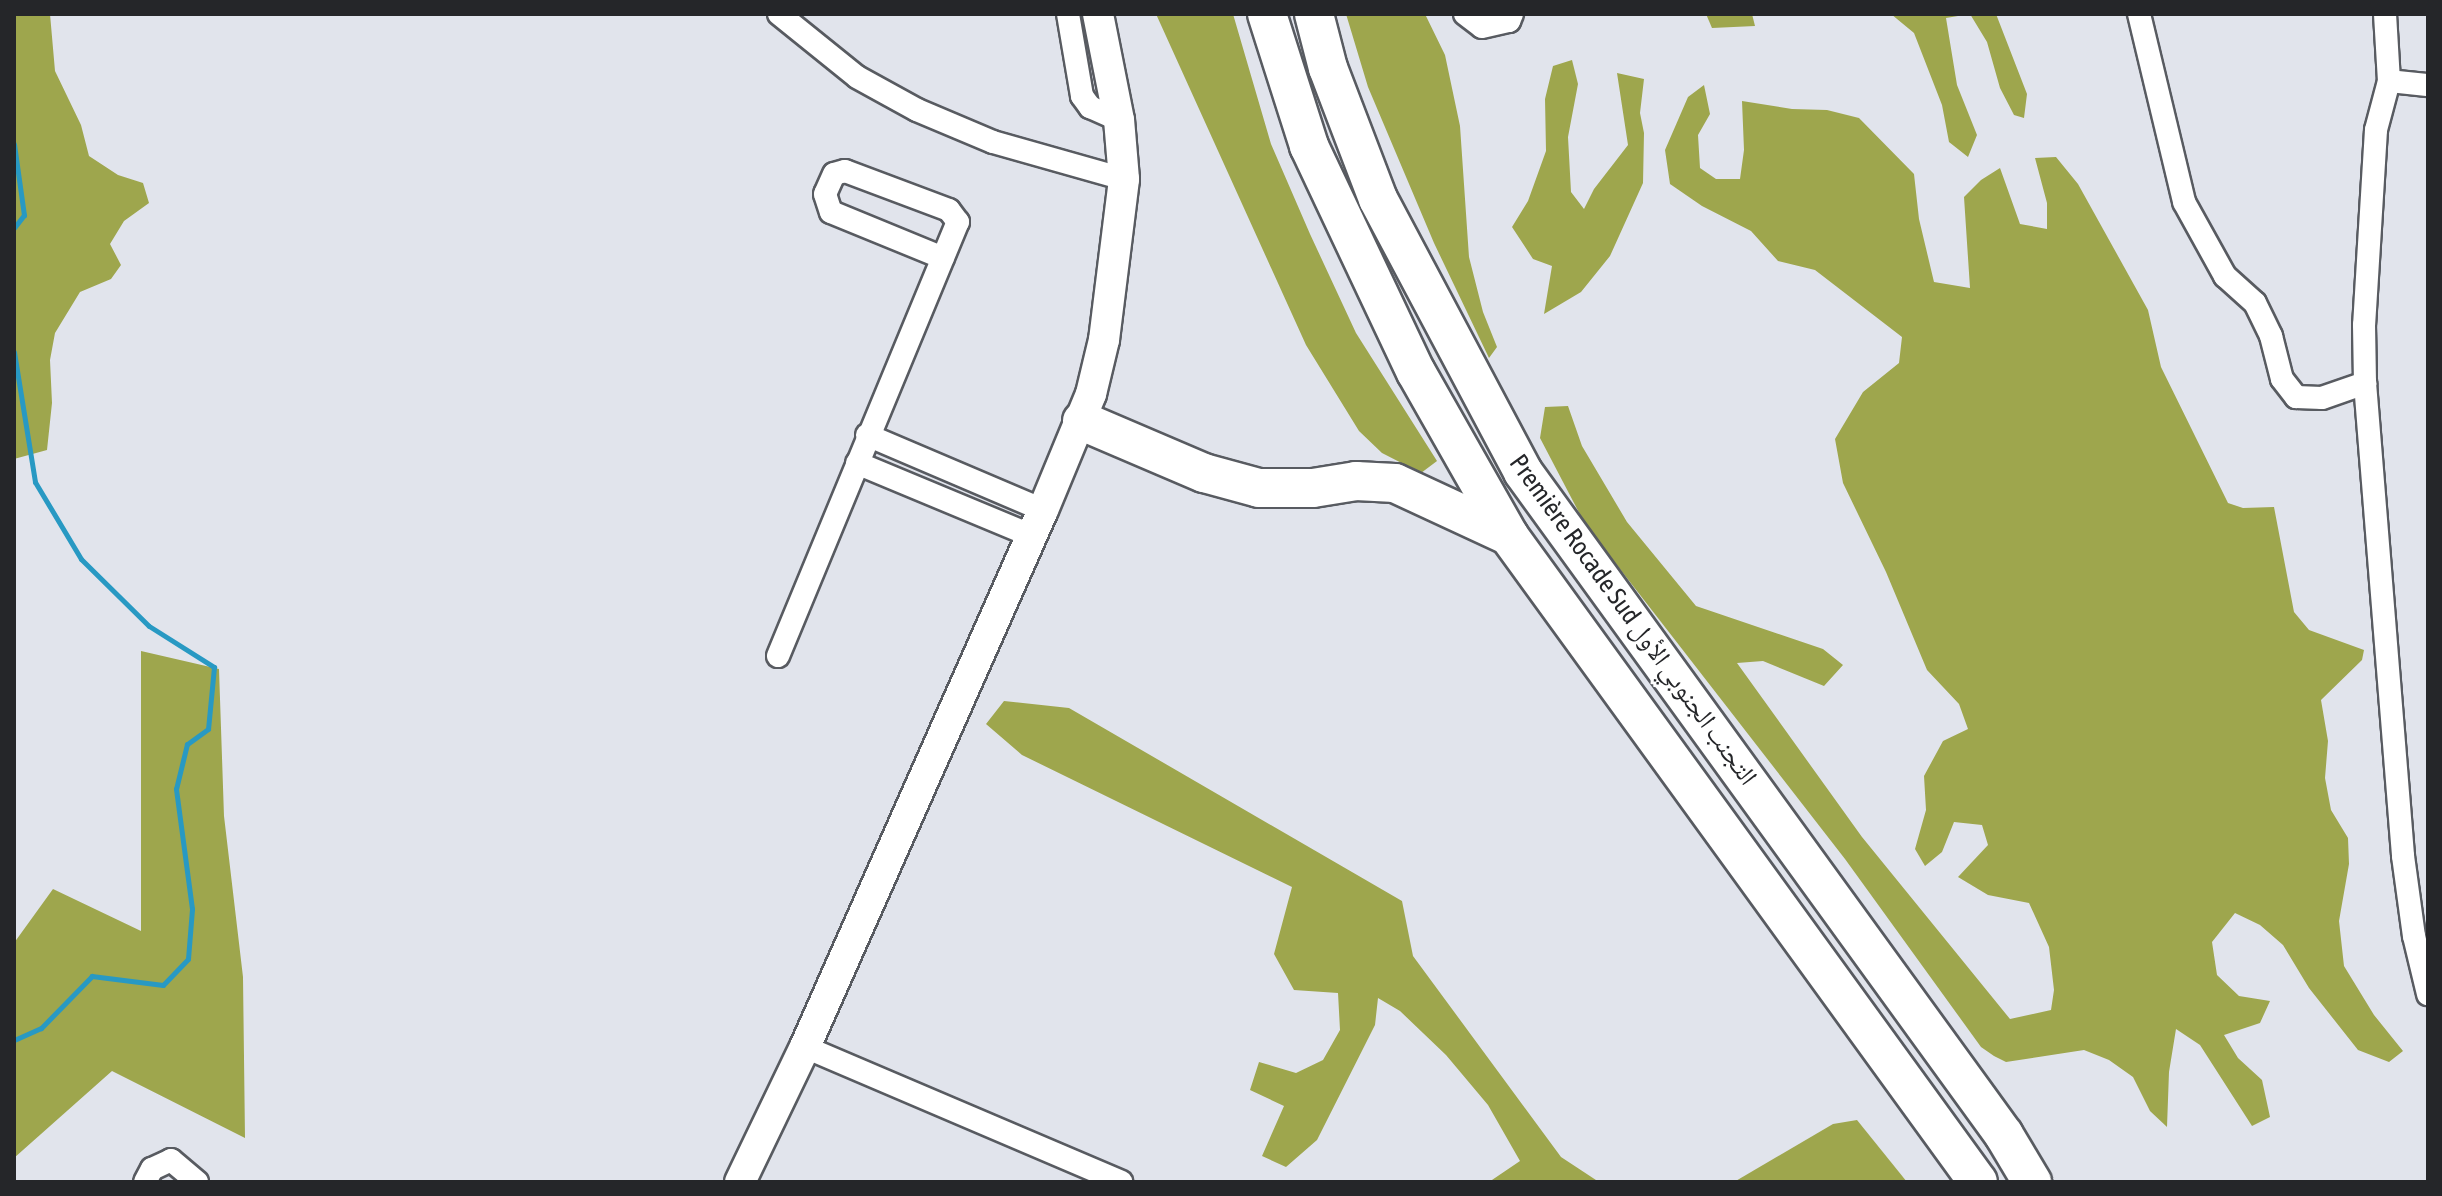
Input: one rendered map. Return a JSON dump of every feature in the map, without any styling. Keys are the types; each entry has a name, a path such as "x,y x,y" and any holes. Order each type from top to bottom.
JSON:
{"highway":[{"name":"Première Rocade Sud التجنب الجنوبي الأول","path":"1267,14 1309,146 1416,372 1509,536 1978,1182"},
{"name":"Première Rocade Sud التجنب الجنوبي الأول","path":"1314,14 1328,68 1378,199 1523,472 2004,1135 2030,1178"},
{"path":"1082,421 1204,473 1259,488 1313,488 1356,481 1395,483 1509,536"},
{"path":"1415,491 1449,479 1457,465 1455,439"}],"main road":[{"path":"740,1182 805,1047 1082,421 1104,340 1124,179 1119,120 1098,14"}],"street":[{"path":"779,14 857,77 917,110 993,142 1124,179"},
{"path":"1068,14 1082,96 1090,107 1119,120"},
{"path":"1465,14 1482,27 1509,21 1512,14"},
{"path":"2139,14 2184,202 2225,276 2255,303 2271,336 2282,379 2296,397 2322,398 2365,383"},
{"path":"2385,14 2389,81 2376,130 2364,325 2365,383 2403,856 2414,936 2428,994"},
{"path":"2389,81 2428,85"},
{"path":"778,656 867,435 943,258 958,222 955,214 845,171 834,174 825,194 831,212 943,258"},
{"path":"867,435 1038,523"},
{"path":"857,463 1038,523"},
{"path":"805,1047 1121,1182"},
{"path":"145,1182 152,1169 171,1160 197,1182"}],"green space":[{"path":"14,14 50,14 55,71 81,125 89,156 118,175 143,183 149,203 124,221 110,244 121,265 111,279 80,292 55,333 50,360 52,403 47,450 14,459"},
{"path":"1156,14 1233,14 1271,144 1310,234 1356,333 1437,461 1421,473 1382,453 1359,431 1306,345"},
{"path":"1346,14 1425,14 1445,55 1460,126 1469,257 1483,312 1497,347 1489,358 1434,243 1368,87"},
{"path":"1706,14 1752,14 1755,26 1712,28"},
{"path":"1891,14 1970,14 1946,18 1957,85 1977,135 1968,157 1949,142 1942,105 1914,33"},
{"path":"1970,14 1996,14 2027,94 2024,118 2014,115 2000,88 1987,42"},
{"path":"1572,60 1578,84 1568,137 1571,192 1584,209 1594,189 1628,145 1617,73 1644,79 1640,113 1644,133 1643,183 1610,256 1581,292 1544,314 1552,266 1533,259 1512,227 1528,201 1546,151 1545,99 1553,66"},
{"path":"1704,85 1710,114 1698,135 1700,168 1716,179 1740,179 1744,150 1742,101 1792,109 1827,110 1859,118 1914,174 1919,219 1934,282 1970,288 1964,197 1981,180 2000,168 2020,224 2047,229 2047,203 2035,158 2056,157 2078,184 2148,310 2161,367 2228,503 2243,508 2274,507 2294,612 2309,630 2364,650 2362,660 2321,700 2328,741 2325,778 2331,810 2348,838 2349,864 2339,921 2344,966 2374,1015 2403,1051 2389,1062 2358,1050 2309,988 2283,945 2260,925 2235,913 2212,942 2217,975 2239,996 2270,1001 2260,1023 2224,1035 2238,1058 2262,1080 2270,1117 2252,1126 2200,1045 2176,1029 2169,1072 2167,1127 2150,1111 2133,1077 2109,1060 2084,1050 2006,1062 1994,1056 1981,1047 1845,859 1585,524 1540,438 1545,407 1568,406 1582,446 1627,522 1696,606 1823,649 1843,665 1824,686 1763,661 1737,663 1862,837 2010,1019 2051,1010 2054,990 2049,947 2029,903 1988,895 1958,877 1988,845 1982,825 1954,822 1942,852 1925,866 1915,849 1926,810 1924,776 1943,741 1968,729 1959,704 1927,670 1886,572 1843,483 1835,439 1863,392 1899,363 1902,337 1815,270 1778,261 1751,231 1702,206 1670,184 1665,150 1688,97"},
{"path":"141,651 219,669 224,816 243,977 245,1138 112,1071 14,1158 14,943 53,889 141,931"},
{"path":"1004,701 1069,708 1402,901 1413,956 1561,1157 1599,1182 1489,1182 1520,1161 1488,1105 1446,1055 1400,1011 1378,998 1375,1025 1317,1140 1286,1167 1262,1156 1284,1106 1250,1090 1259,1062 1296,1073 1323,1060 1340,1030 1338,993 1294,990 1274,954 1292,887 1022,755 986,724"},
{"path":"1857,1120 1907,1182 1734,1182 1833,1124"}],"waterway":[{"path":"14,144 24,215 14,228"},
{"path":"14,352 35,482 81,559 149,626 214,667 208,729 187,744 176,789 192,909 188,959 163,985 92,976 41,1028 14,1040"}]}
